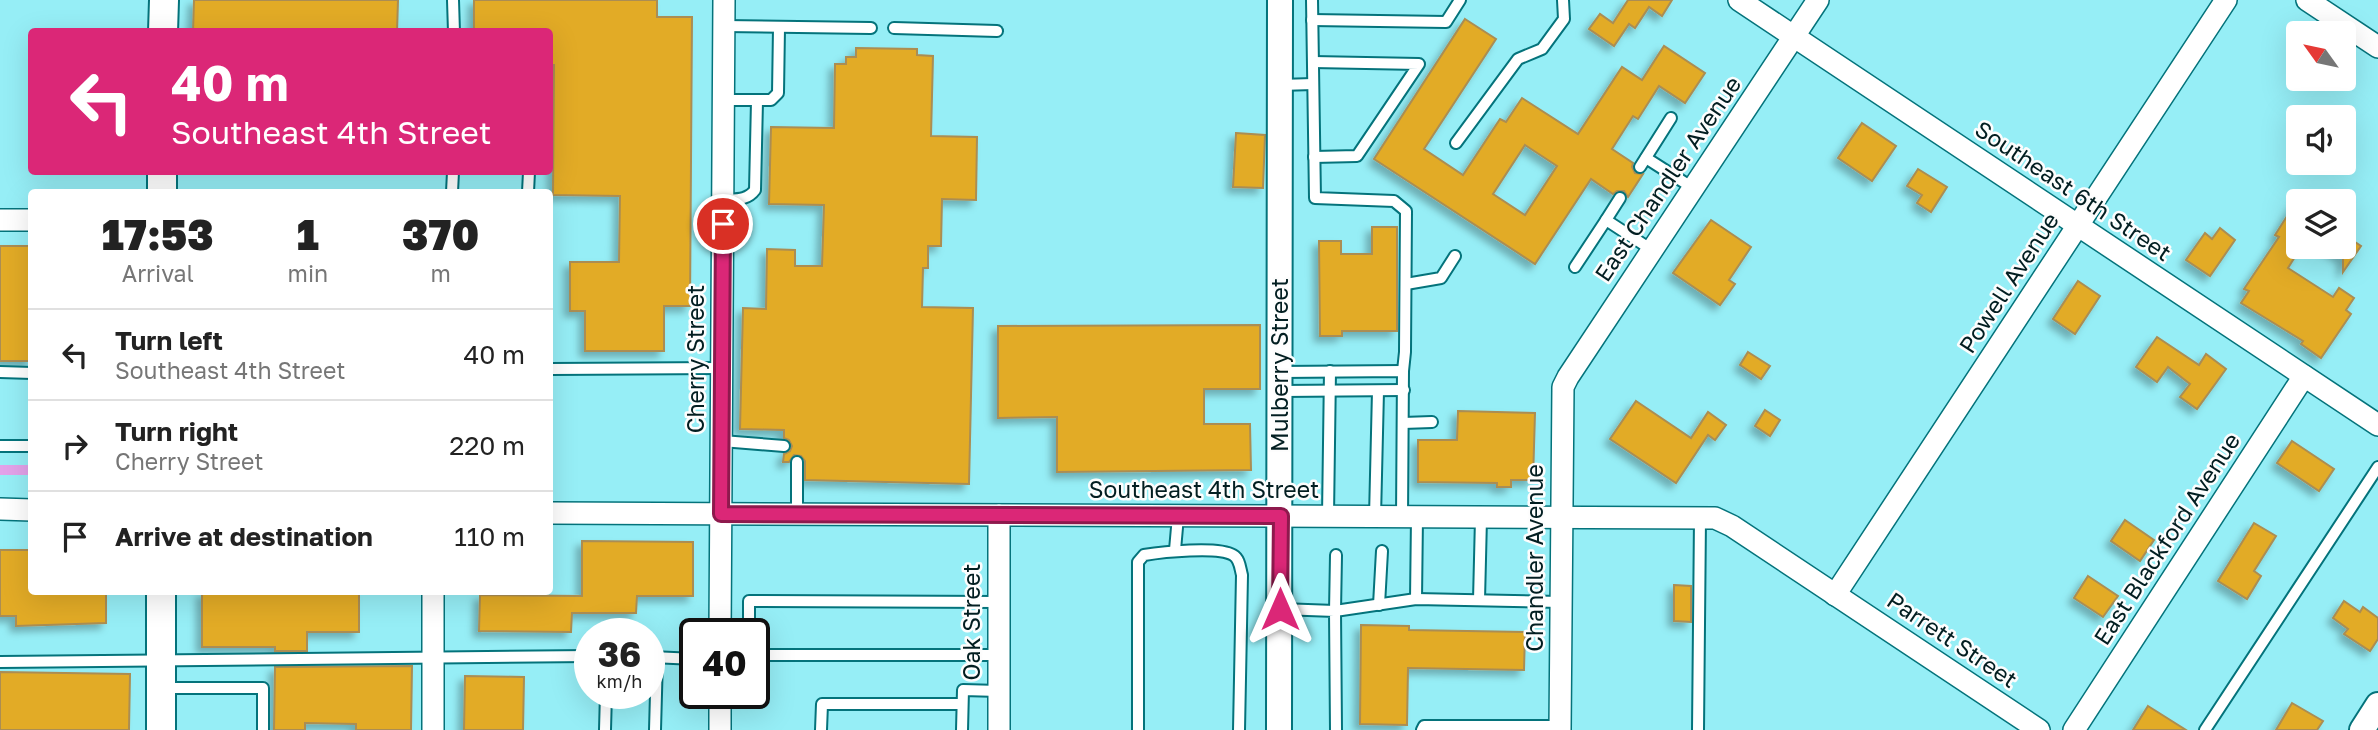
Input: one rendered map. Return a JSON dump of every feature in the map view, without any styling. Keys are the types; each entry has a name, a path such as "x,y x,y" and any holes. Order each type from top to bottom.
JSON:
{"main road":[{"path":"163,28 164,0"},
{"path":"161,595 161,730"}],"street":[{"name":"Cherry Street","path":"720,618 724,0"},
{"name":"Mulberry Street","path":"1279,730 1280,0"},
{"name":"Southeast 6th Street","path":"1739,0 2378,425"},
{"name":"East Chandler Avenue","path":"1563,387 1818,0"},
{"name":"Powell Avenue","path":"1835,595 2226,0"},
{"path":"2307,0 2378,47"},
{"path":"0,220 28,220"},
{"name":"East Blackford Avenue","path":"2074,730 2304,376"},
{"name":"Chandler Avenue","path":"1560,728 1563,387"},
{"path":"0,509 28,510"},
{"name":"Southeast 4th Street","path":"553,513 1700,518 1721,520 1835,595"},
{"name":"Oak Street","path":"999,515 999,730"},
{"path":"433,595 433,730"},
{"name":"Parrett Street","path":"1835,595 2039,730"},
{"path":"2362,730 2378,705"},
{"path":"720,709 720,730"}],"lane":[{"path":"453,0 454,28"},
{"path":"1312,0 1315,198 1394,201 1406,211 1403,423 1416,599"},
{"path":"1312,20 1446,22 1460,0"},
{"path":"1455,143 1518,59 1542,49 1564,19 1563,0"},
{"path":"724,26 871,28"},
{"path":"723,100 771,100 778,93 779,28"},
{"path":"894,28 997,31"},
{"path":"1313,62 1419,64 1357,156 1314,157"},
{"path":"1280,85 1313,84"},
{"path":"723,200 742,199 755,190 757,101"},
{"path":"1671,118 1643,162 1693,188"},
{"path":"1575,267 1620,198"},
{"path":"1606,220 1652,250"},
{"path":"1406,284 1441,278 1455,256"},
{"path":"553,369 722,368"},
{"path":"1328,516 1330,371"},
{"path":"1281,382 1330,371 1403,371"},
{"path":"0,372 28,373"},
{"path":"1281,382 1330,391 1404,390"},
{"path":"1375,517 1378,391"},
{"path":"1403,423 1432,422"},
{"path":"722,441 784,446"},
{"path":"0,446 28,446"},
{"path":"797,462 797,514"},
{"path":"2205,730 2378,467"},
{"path":"1175,550 1178,516"},
{"path":"1479,600 1482,518"},
{"path":"1698,730 1700,518"},
{"path":"1138,730 1138,562 1144,555 1175,550 1223,552 1233,554 1238,560 1242,575 1239,730"},
{"path":"1379,605 1382,551"},
{"path":"1336,555 1336,730"},
{"path":"1280,609 1335,611 1416,599 1561,602"},
{"path":"749,618 749,601 999,602"},
{"path":"770,654 999,655"},
{"path":"161,675 433,659 574,656"},
{"path":"0,662 161,675 263,688 263,730"},
{"path":"962,730 963,691 999,691"},
{"path":"821,730 822,704 962,704"},
{"path":"605,730 606,709"},
{"path":"654,709 655,730"},
{"path":"1422,730 1424,726 1560,728"}],"shaded area":[{"path":"0,465 28,465 28,475 0,475"}],"building":[{"path":"194,0 398,0 397,28 193,28"},
{"path":"474,0 657,0 657,17 692,17 690,306 664,306 664,351 585,351 585,311 570,311 570,262 619,262 620,196 553,195 553,28 474,28"},
{"path":"1628,0 1672,0 1662,16 1649,7 1635,28 1629,24 1614,46 1589,29 1600,14 1613,23"},
{"path":"1465,19 1496,39 1424,149 1463,175 1500,119 1506,122 1522,98 1578,134 1622,67 1642,80 1664,46 1705,73 1685,103 1659,86 1638,119 1633,116 1612,149 1633,163 1635,173 1643,174 1628,197 1624,191 1613,194 1591,179 1535,264 1374,159","holes":["1525,145 1557,166 1525,215 1493,194"]},
{"path":"856,48 917,49 917,55 933,56 931,136 977,137 976,200 942,199 941,246 928,246 928,268 923,268 922,307 973,308 969,484 805,480 805,461 801,456 794,455 789,462 783,462 784,454 790,451 792,446 789,440 784,438 784,430 740,429 743,308 766,309 767,249 795,250 795,266 822,266 824,205 769,204 771,127 834,128 835,64 846,64 846,57 856,57"},
{"path":"1862,123 1896,146 1872,181 1838,158"},
{"path":"1236,133 1265,135 1263,188 1233,187"},
{"path":"1918,169 1947,187 1931,212 1917,203 1922,195 1907,186"},
{"path":"2286,218 2286,259 2294,259 2288,268 2333,297 2339,288 2354,298 2346,310 2351,314 2321,358 2301,344 2303,341 2241,303 2249,291 2244,289 2279,237 2275,235"},
{"path":"1711,220 1751,247 1729,280 1735,284 1720,305 1673,273"},
{"path":"1372,227 1397,227 1397,331 1342,331 1342,336 1320,336 1319,241 1341,241 1341,254 1372,254"},
{"path":"2220,228 2235,240 2210,276 2186,260 2205,233 2212,239"},
{"path":"0,246 28,246 28,361 0,361"},
{"path":"2343,259 2352,259 2343,272"},
{"path":"2078,281 2100,296 2075,334 2053,319"},
{"path":"1260,325 1260,389 1204,389 1204,424 1250,424 1251,470 1057,472 1057,417 998,418 998,326"},
{"path":"2157,337 2199,365 2206,354 2226,369 2197,409 2180,397 2190,384 2168,367 2157,382 2136,367"},
{"path":"1748,352 1770,366 1761,379 1740,365"},
{"path":"1636,401 1691,438 1708,412 1726,425 1715,440 1708,435 1676,483 1610,439"},
{"path":"1765,410 1780,420 1770,436 1755,426"},
{"path":"1458,411 1535,413 1533,480 1511,480 1511,487 1497,487 1497,483 1418,482 1418,440 1457,440"},
{"path":"2292,441 2334,469 2319,491 2277,463"},
{"path":"2125,520 2154,540 2140,561 2111,541"},
{"path":"2254,523 2276,536 2254,571 2261,576 2247,599 2218,581"},
{"path":"582,541 693,542 693,596 637,596 636,613 572,613 571,632 479,631 480,595 582,596"},
{"path":"0,550 28,550 28,595 106,595 106,623 16,626 16,616 0,616"},
{"path":"2088,576 2118,596 2103,617 2074,598"},
{"path":"1674,585 1691,586 1691,622 1674,621"},
{"path":"202,595 359,595 359,632 307,632 307,651 275,651 275,647 202,647"},
{"path":"2344,601 2360,612 2363,607 2378,618 2378,639 2370,651 2344,634 2348,629 2333,618"},
{"path":"1361,625 1409,626 1409,630 1525,632 1524,670 1408,668 1407,725 1360,724"},
{"path":"412,666 411,730 356,730 356,724 305,723 305,730 274,730 275,667"},
{"path":"0,672 130,674 129,730 0,730"},
{"path":"465,676 524,677 523,730 464,730"},
{"path":"2292,703 2323,721 2317,730 2276,730"},
{"path":"2148,706 2186,730 2133,730"}],"route":[{"path":"723,224 721,514 1281,516 1280,609"}]}
